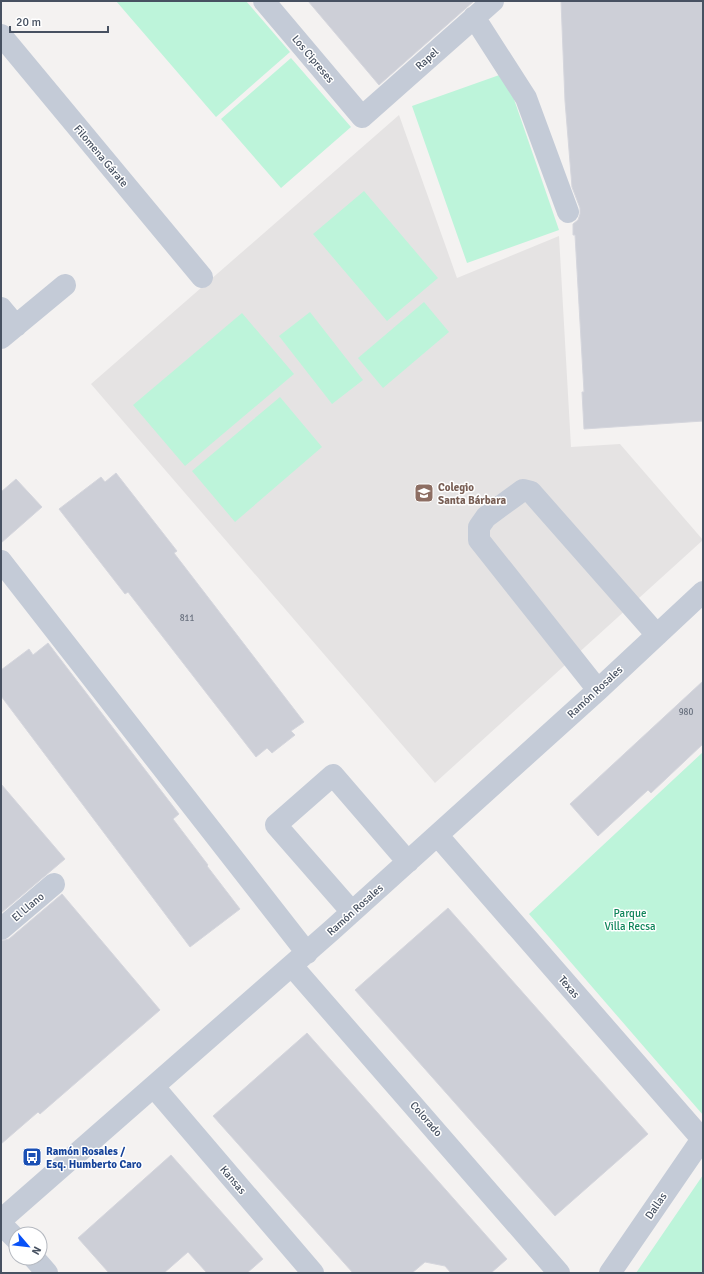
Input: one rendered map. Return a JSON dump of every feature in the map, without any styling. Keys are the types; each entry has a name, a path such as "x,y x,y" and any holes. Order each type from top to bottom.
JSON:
{"street":[{"name":"Los Cipreses","path":"264,1 362,117"},
{"name":"Rapel","path":"362,117 493,1"},
{"path":"474,17 526,98 568,212"},
{"name":"Filomena Gárate","path":"1,35 202,277"},
{"path":"1,308 8,332 65,285"},
{"path":"598,690 479,540 479,527 486,517 523,490 531,492 657,635"},
{"name":"Colorado","path":"1,561 299,959 559,1273"},
{"name":"Ramón Rosales","path":"1,1220 438,836 703,592"},
{"path":"352,912 276,825 333,775 408,862"},
{"name":"Texas","path":"438,836 702,1139"},
{"name":"El Llano","path":"1,929 54,884"},
{"name":"Kansas","path":"154,1087 312,1273"},
{"name":"Dallas","path":"610,1273 702,1139"}],"shaded area":[{"name":"Colegio Santa Bárbara","path":"399,115 457,278 559,236 571,447 620,444 703,540 435,783 91,384"}],"green space":[{"path":"116,1 246,1 290,52 216,117"},
{"path":"291,58 351,127 281,188 221,119"},
{"path":"505,73 559,230 467,263 412,106"},
{"path":"364,191 438,278 387,321 313,234"},
{"path":"424,302 449,332 383,388 358,358"},
{"path":"310,312 363,380 332,404 279,336"},
{"path":"242,313 294,374 185,466 133,405"},
{"path":"280,397 322,447 235,522 192,471"},
{"name":"Parque Villa Recsa","path":"703,752 703,1115 529,914"},
{"path":"703,1175 703,1273 636,1273"}],"building":[{"path":"308,1 474,1 379,85"},
{"path":"561,1 703,1 703,421 584,429 582,392 584,392 575,235 573,235 573,224 578,220 580,208 572,187 565,101"},
{"path":"116,473 177,551 174,553 304,722 291,731 295,735 272,753 267,748 256,757 128,592 125,594 59,509 101,477 105,482"},
{"path":"16,479 42,507 1,543 1,492"},
{"path":"48,643 179,814 173,819 240,909 190,947 1,696 1,670 29,649 33,655"},
{"path":"703,681 703,744 651,793 648,790 598,836 570,804"},
{"path":"1,784 65,859 1,913"},
{"path":"62,894 160,1010 40,1114 38,1112 1,1144 1,941 9,939"},
{"path":"448,908 648,1134 555,1216 355,990"},
{"path":"307,1033 507,1259 491,1273 451,1273 445,1266 425,1262 412,1273 353,1273 213,1116"},
{"path":"171,1155 263,1259 247,1273 207,1273 188,1252 164,1273 109,1273 78,1238"}],"place":[{"name":"Colegio Santa Bárbara","path":"424,493"},
{"name":"Ramón Rosales / Esq. Humberto Caro","path":"32,1157"}]}
